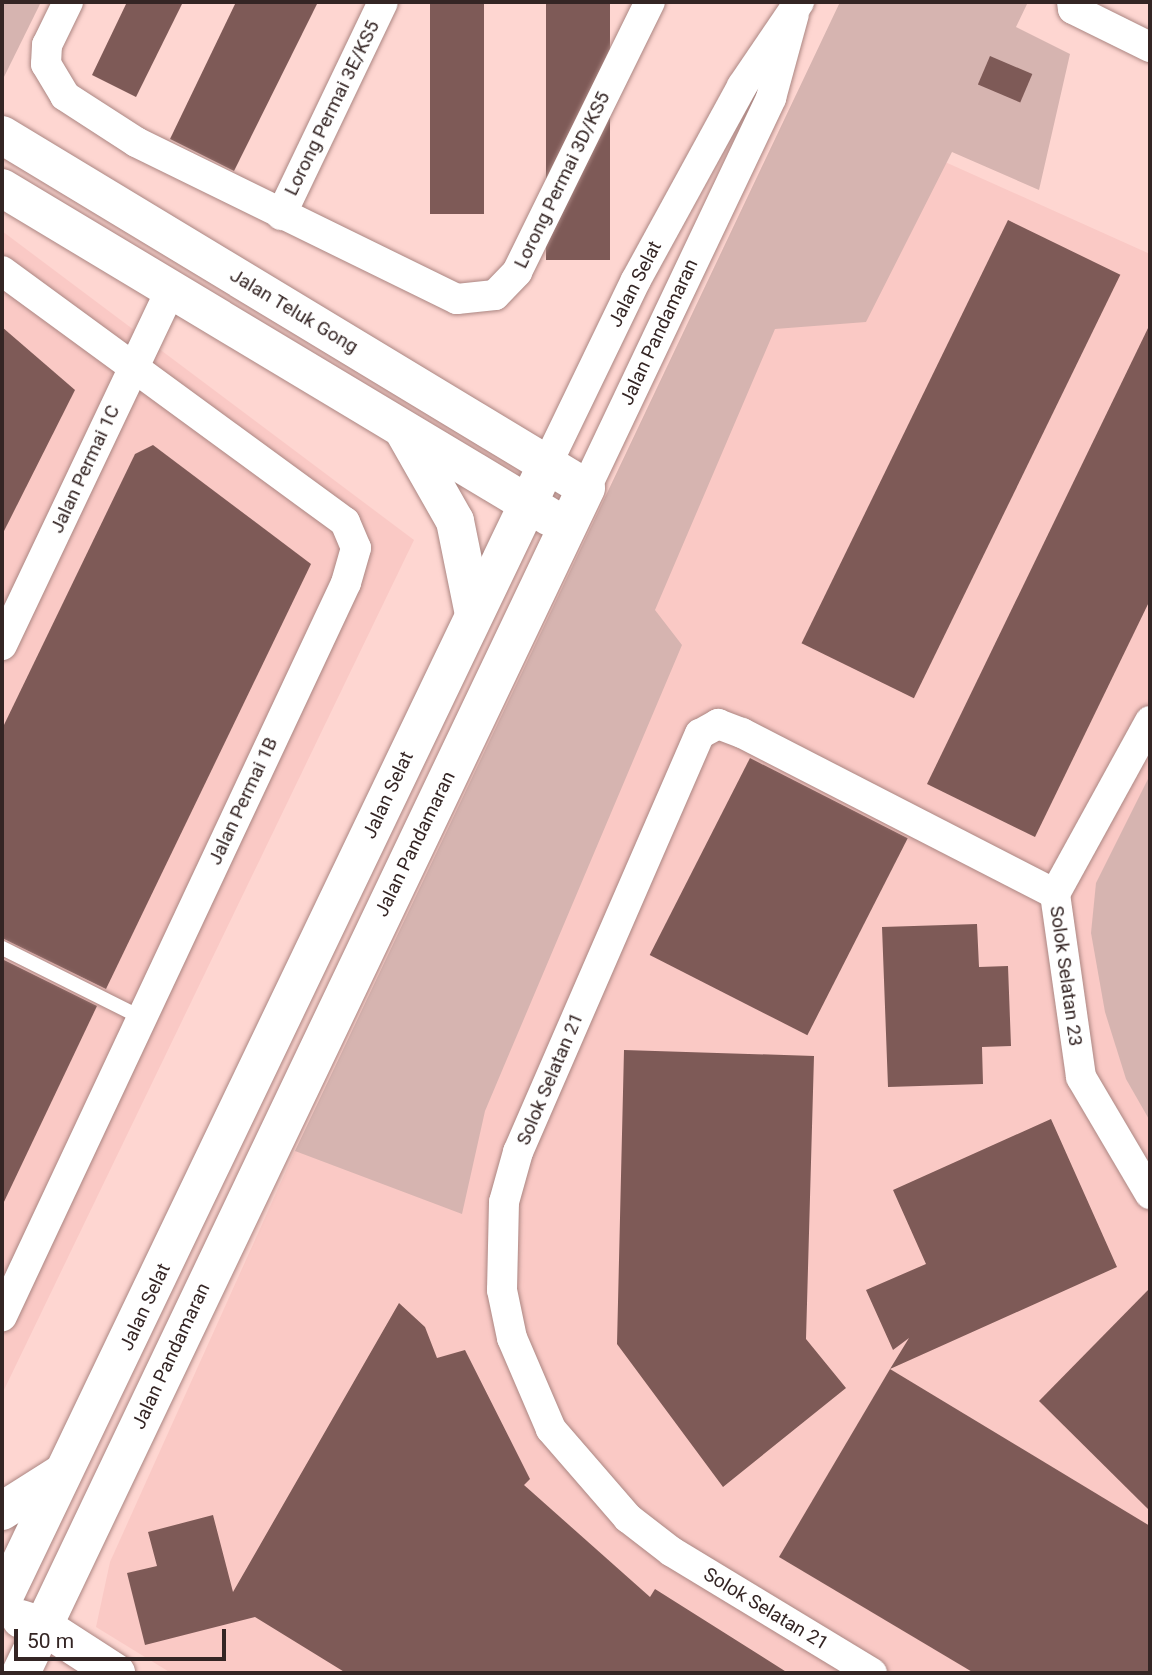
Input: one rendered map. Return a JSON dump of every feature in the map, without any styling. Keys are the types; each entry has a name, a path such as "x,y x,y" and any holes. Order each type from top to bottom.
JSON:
{"main road":[{"name":"Jalan Teluk Gong","path":"2,135 586,488"},
{"path":"2,188 169,293 567,526"},
{"path":"402,429 455,521 474,614"},
{"name":"Jalan Selat","path":"2,1601 547,464"},
{"name":"Jalan Pandamaran","path":"36,1658 586,488"},
{"path":"2,1511 67,1469"},
{"path":"2,1614 36,1658"},
{"path":"2,1620 36,1658 116,1673"}],"street":[{"name":"Lorong Permai 3D/KS5","path":"68,2 47,45 46,64 65,96 136,142 457,299 495,295 517,272 650,2"},
{"name":"Lorong Permai 3E/KS5","path":"281,215 383,2"},
{"path":"1072,2 1073,9 1150,47"},
{"name":"Jalan Selat","path":"547,464 636,280 742,86 797,6"},
{"name":"Jalan Pandamaran","path":"586,488 771,98 797,6"},
{"name":"Jalan Permai 1B","path":"2,271 345,522 356,548 346,583 140,1017 2,1316"},
{"name":"Jalan Permai 1C","path":"4,632 169,293"},
{"name":"Solok Selatan 23","path":"1150,721 1055,894 1081,1077 1150,1194"},
{"name":"Solok Selatan 21","path":"872,1673 671,1552 628,1518 551,1429 512,1338 504,1302 504,1202 518,1152 700,734 718,724 742,733 1055,894"}],"lane":[{"path":"2,948 140,1017"}],"shaded area":[{"path":"2,2 41,2 2,81"},
{"path":"840,2 1028,2 1016,27 1070,54 1039,190 952,152 866,322 775,329 655,610 682,645 485,1111 462,1214 295,1151"},
{"path":"796,95 1150,254 1150,1673 171,1673 96,1627 110,1562 295,1151"},
{"path":"2,231 414,540 2,1394"},
{"path":"1150,775 1150,1121 1126,1079 1105,1012 1091,933 1096,883"}],"building":[{"path":"127,2 183,2 136,97 92,75"},
{"path":"236,2 318,2 234,171 170,139"},
{"path":"430,2 484,2 484,214 430,214"},
{"path":"546,2 610,2 610,260 546,260"},
{"path":"990,56 1032,74 1020,103 978,85"},
{"path":"1008,220 1120,275 914,698 802,643"},
{"path":"1150,324 1150,600 1035,837 927,784"},
{"path":"2,327 75,390 2,535"},
{"path":"153,445 311,564 106,989 2,938 2,729 135,454"},
{"path":"750,758 908,838 807,1035 650,955"},
{"path":"977,924 979,967 1008,966 1011,1046 982,1047 983,1084 888,1087 882,927"},
{"path":"2,959 97,1006 2,1206"},
{"path":"624,1050 814,1056 806,1339 846,1388 723,1487 617,1344"},
{"path":"1051,1119 1117,1267 890,1369 909,1338 893,1350 866,1290 926,1264 893,1190"},
{"path":"1150,1288 1150,1511 1039,1401"},
{"path":"399,1303 425,1327 437,1358 465,1350 530,1479 524,1485 650,1597 655,1589 788,1673 346,1673 255,1617 145,1645 127,1573 157,1566 148,1532 213,1515 233,1592"},
{"path":"890,1369 1150,1526 1150,1673 974,1673 779,1557"}]}
